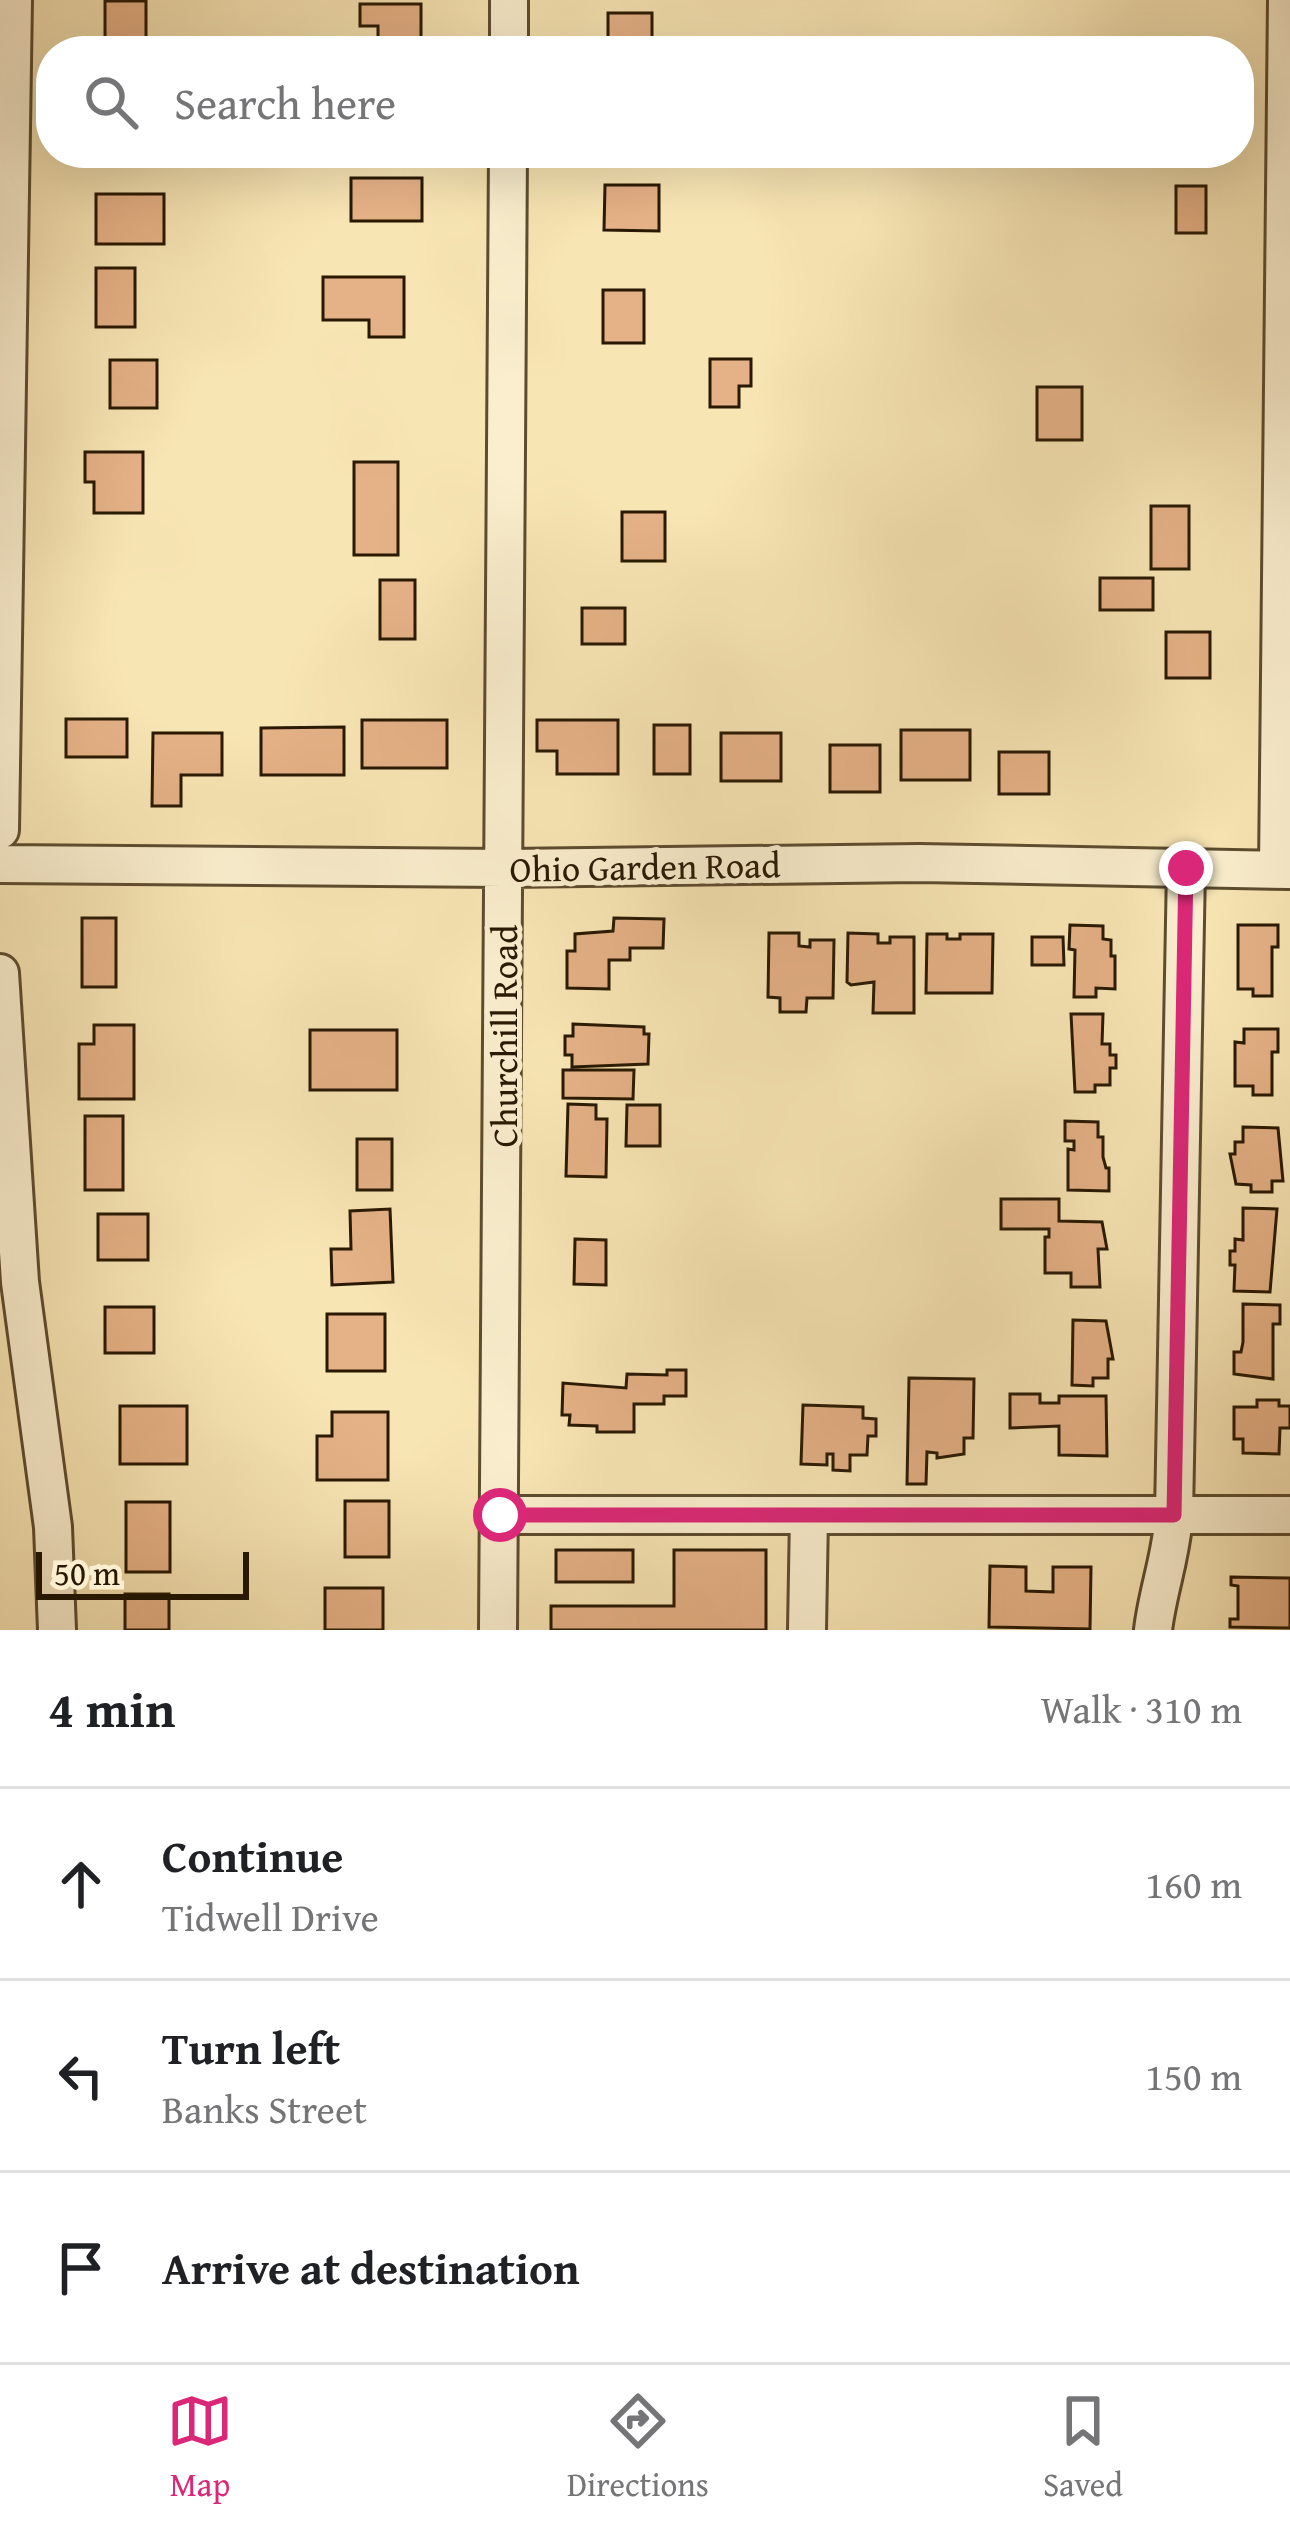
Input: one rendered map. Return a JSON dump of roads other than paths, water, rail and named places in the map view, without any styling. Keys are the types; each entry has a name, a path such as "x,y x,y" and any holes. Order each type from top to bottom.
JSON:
{"street":[{"path":"0,830 6,67 13,0"},
{"path":"509,0 509,36"},
{"path":"1284,870 1287,0"},
{"name":"Churchill Road","path":"498,1630 508,168"},
{"name":"Ohio Garden Road","path":"0,864 504,868 919,863 1284,870"},
{"path":"1153,1630 1171,1559 1174,1515 1186,868"},
{"path":"0,973 20,1282 53,1527 57,1630"},
{"path":"500,1515 1290,1515"},
{"path":"807,1630 808,1515"}]}
